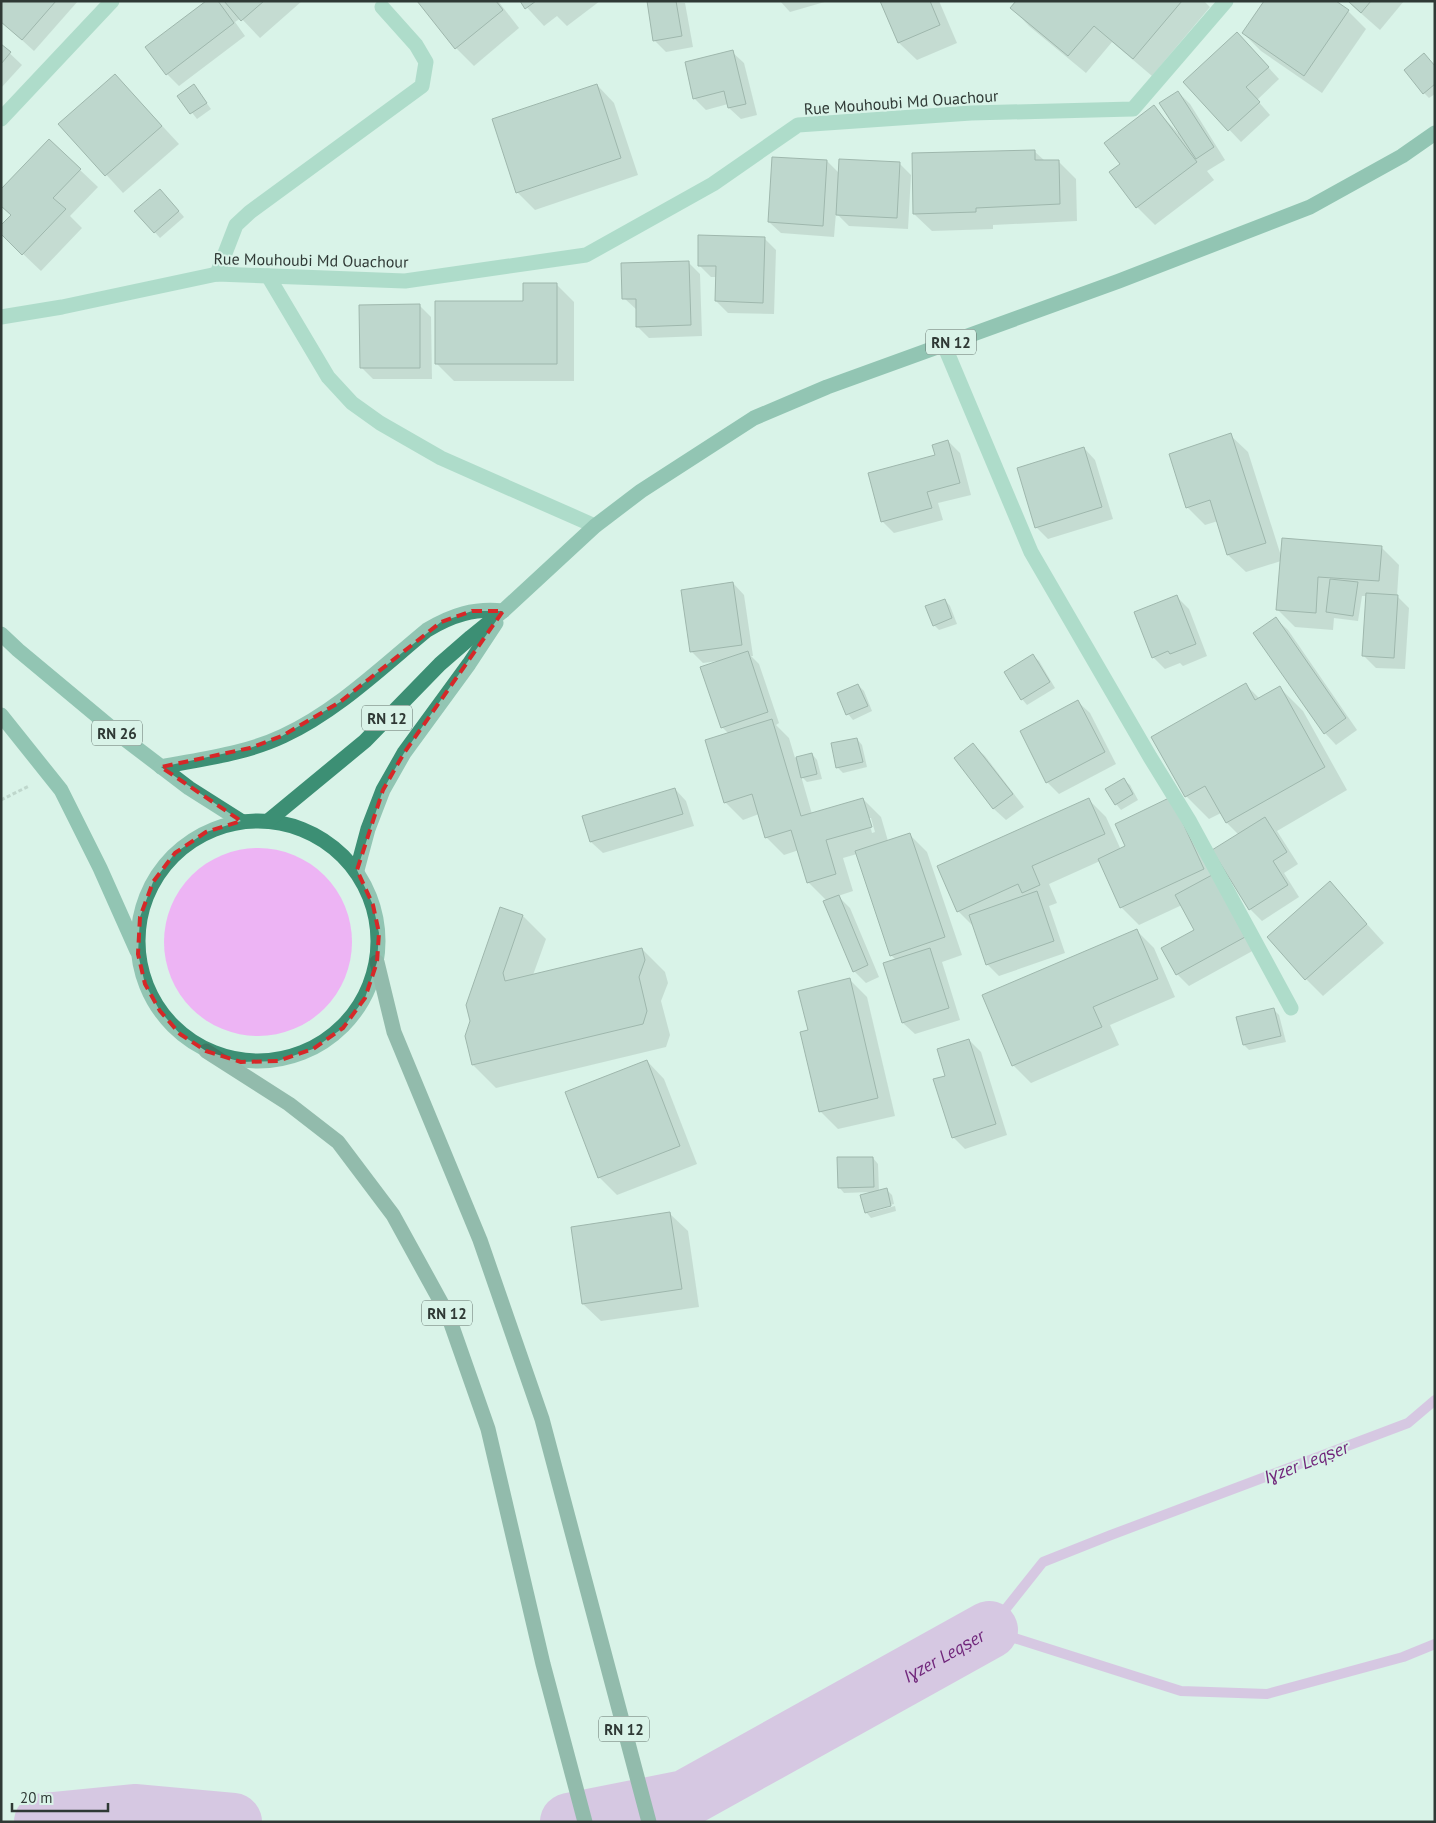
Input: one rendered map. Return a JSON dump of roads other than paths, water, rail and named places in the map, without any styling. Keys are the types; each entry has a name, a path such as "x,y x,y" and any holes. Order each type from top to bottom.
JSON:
{"highway":[{"name":"RN 12","path":"377,962 394,1032 480,1240 542,1419 649,1822"},
{"name":"RN 12","path":"206,1051 289,1104 338,1142 393,1215 448,1315 488,1429 543,1664 585,1822"}],"main road":[{"name":"RN 12","path":"268,821 365,741 440,664 504,611 594,526 641,491 754,418 827,387 1119,282 1310,207 1402,156 1435,133"},
{"path":"161,767 250,748 282,736 312,721 340,702 427,630 441,622 456,615 472,611 488,609 504,611"},
{"name":"RN 12","path":"357,870 368,829 380,798 404,753 469,664 504,611"},
{"name":"RN 26","path":"1,634 90,710 161,767 189,788 241,821"},
{"path":"1,715 61,790 100,868 138,954 145,984 160,1011 180,1034 206,1051 241,1062 278,1061 313,1049 344,1028 365,998 377,962 379,933 373,905 357,870 328,842 303,828 277,821 241,821 206,832 175,853 169,860 153,882 140,917 138,954"}],"street":[{"path":"1,119 112,1"},
{"name":"Rue Mouhoubi Md Ouachour","path":"1,317 62,307 217,274 405,281 586,255 713,184 798,125 970,113 1133,109 1226,1"},
{"path":"217,274 236,225 250,212 422,86 426,62 416,45 382,7"},
{"path":"268,276 328,377 352,403 380,423 441,458 594,526"},
{"path":"944,345 1031,552 1190,822 1291,1008"}],"waterway":[{"name":"Iɣzer Leqṣer","path":"1435,1400 1408,1423 1043,1562 989,1630 1181,1691 1267,1694 1403,1657 1435,1644"},
{"name":"Iɣzer Leqṣer","path":"569,1822 685,1799 989,1630"},
{"name":"Iɣzer Leqṣer","path":"43,1822 134,1813 233,1822"}]}
